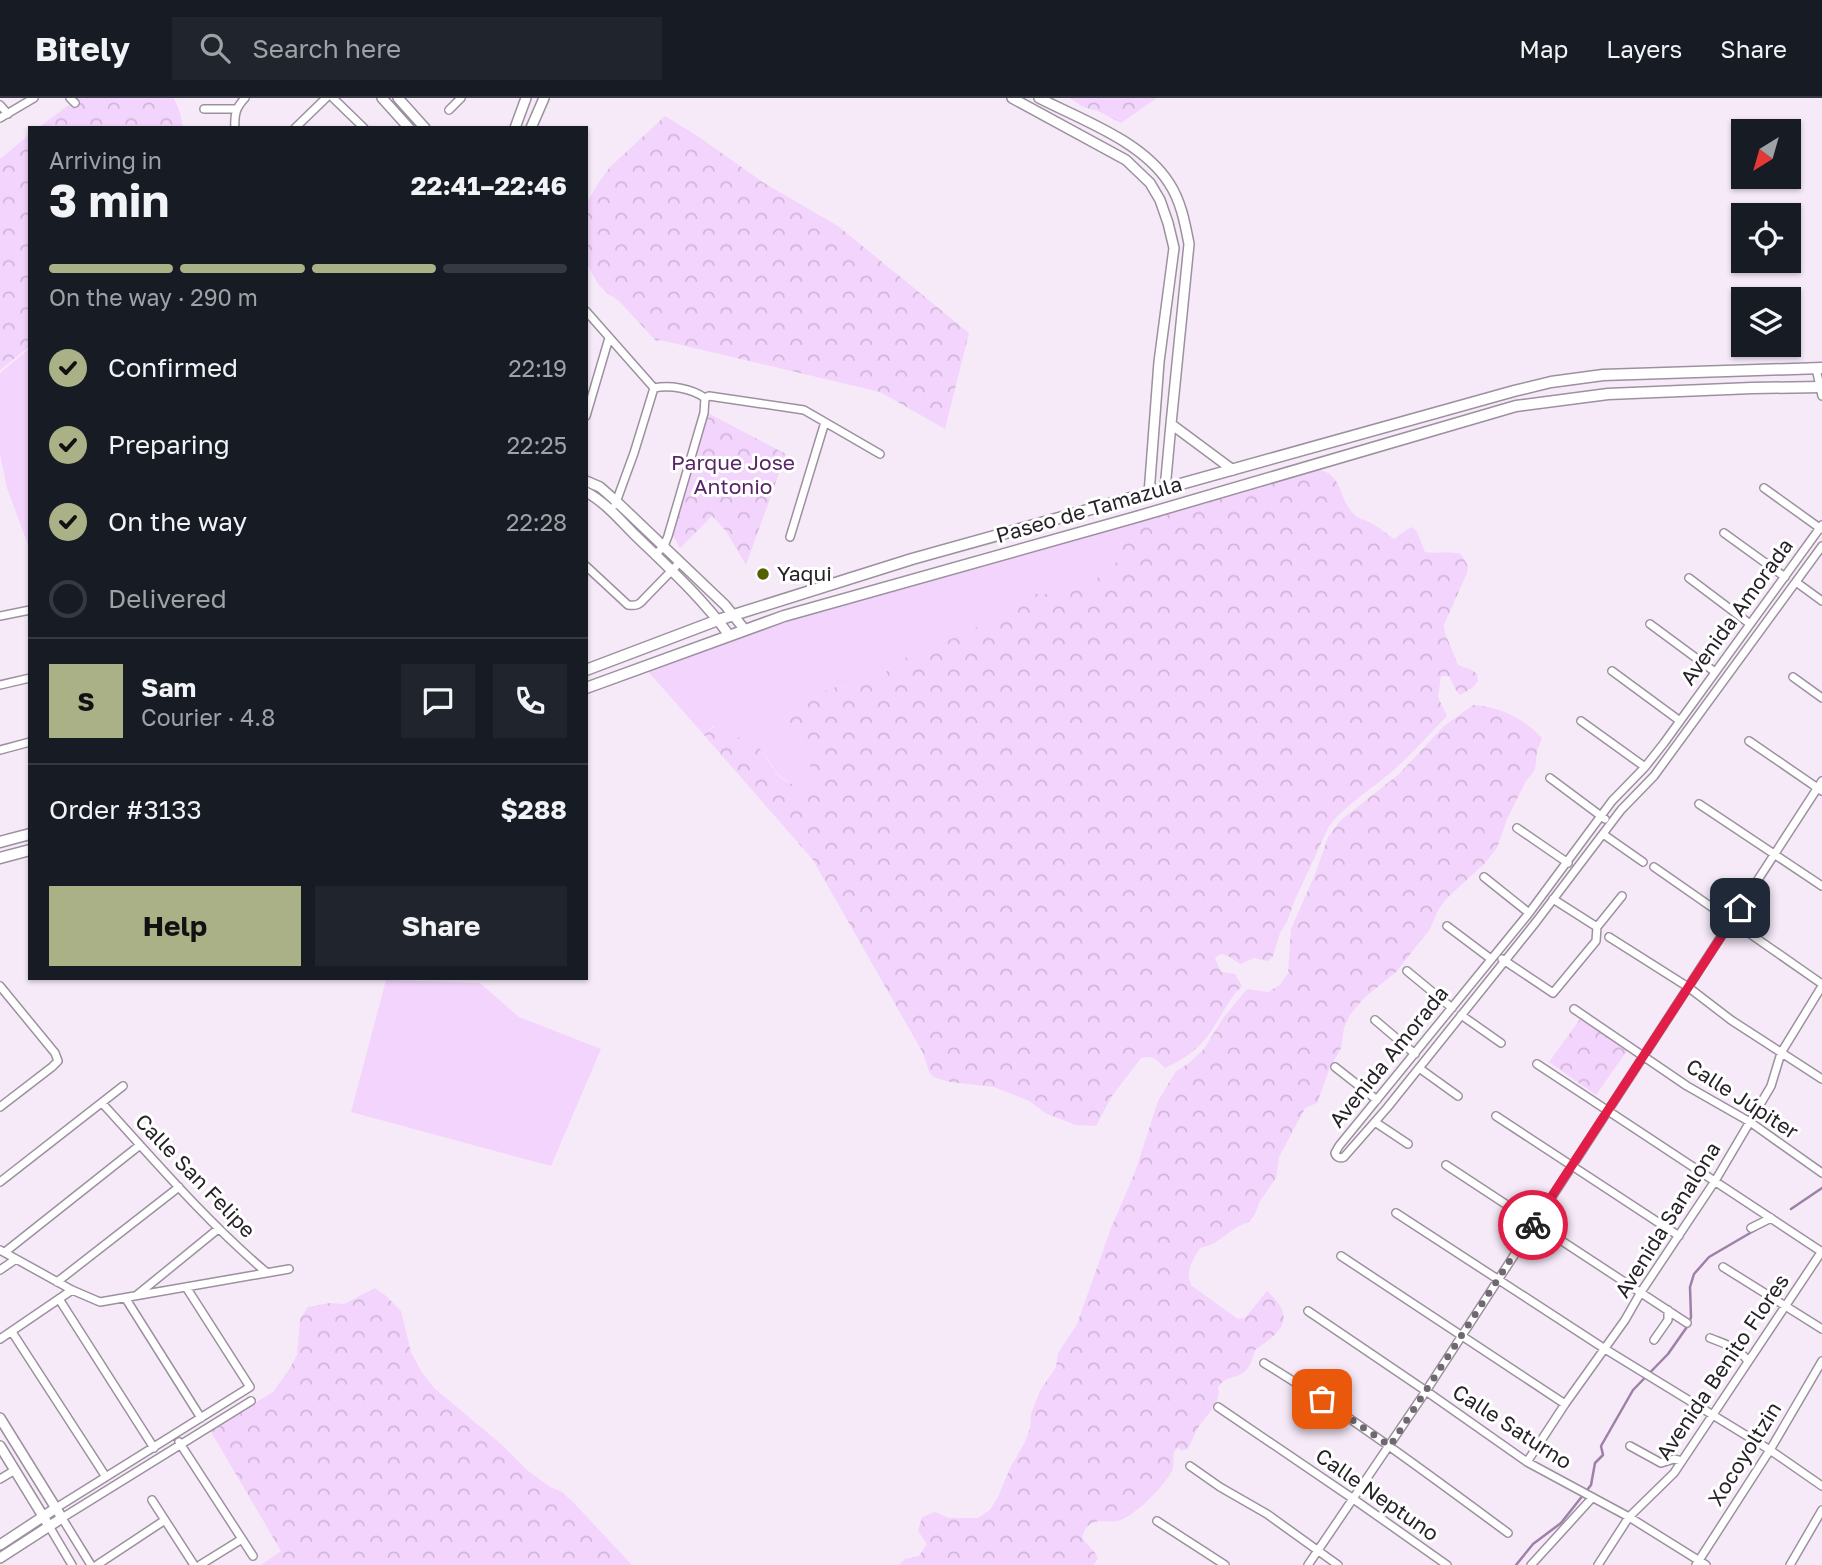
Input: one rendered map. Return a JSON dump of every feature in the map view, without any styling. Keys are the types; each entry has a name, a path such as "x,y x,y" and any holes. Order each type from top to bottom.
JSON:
{"main road":[{"name":"Paseo de Tamazula","path":"588,669 718,620 912,559 1514,391 1603,375 1819,368"},
{"name":"Paseo de Tamazula","path":"588,687 745,629 827,603 1516,406 1608,394 1739,388 1821,390"},
{"path":"0,842 28,835"},
{"path":"0,858 28,851"}],"street":[{"path":"0,118 34,98"},
{"path":"235,126 237,109 245,98"},
{"path":"297,126 326,98"},
{"path":"333,98 362,126"},
{"path":"382,98 417,126"},
{"path":"398,98 417,126"},
{"path":"449,110 461,98"},
{"path":"532,126 544,98"},
{"path":"1012,98 1126,160 1150,183 1160,200 1168,223 1174,248 1155,408 1149,494"},
{"path":"1044,115 1044,100 1139,151 1169,183 1182,212 1189,244 1164,489"},
{"path":"516,126 525,101 539,110"},
{"path":"0,105 8,114"},
{"path":"204,110 237,109"},
{"path":"1166,304 1183,307"},
{"path":"588,313 653,388"},
{"path":"588,409 609,338"},
{"path":"1819,368 1821,390"},
{"path":"653,388 663,386 691,390 705,398 709,396 800,408 880,454"},
{"path":"611,511 617,502 653,388"},
{"path":"655,555 668,537 704,413 705,398"},
{"path":"790,537 825,422"},
{"path":"1171,424 1233,470"},
{"path":"588,482 617,502 664,546 745,629"},
{"path":"1765,488 1821,527"},
{"path":"588,493 611,511 686,584 729,635"},
{"name":"Avenida Amorada","path":"1821,527 1645,767 1612,801 1530,913 1335,1151 1336,1157 1345,1157 1375,1122 1621,810 1654,776 1822,545"},
{"path":"1724,533 1785,577"},
{"path":"588,568 628,605 634,606 680,562"},
{"path":"1689,578 1750,624"},
{"path":"1796,582 1822,601"},
{"path":"0,616 28,610"},
{"path":"1650,624 1715,672"},
{"path":"1612,671 1680,721"},
{"path":"1793,677 1822,698"},
{"path":"0,685 28,678"},
{"path":"1692,704 1702,710"},
{"path":"1581,721 1645,767"},
{"path":"1308,1565 1390,1446 1774,854 1821,786 1749,741"},
{"path":"0,750 28,743"},
{"path":"1550,778 1611,823"},
{"path":"1699,804 1822,886"},
{"path":"1517,828 1568,863"},
{"path":"1603,834 1643,862"},
{"path":"1654,867 1822,985"},
{"path":"1484,877 1530,913"},
{"path":"1447,926 1553,993 1596,941 1597,927 1622,895"},
{"path":"1553,899 1597,927"},
{"path":"1609,937 1688,987 1731,1020 1822,1079"},
{"path":"1407,971 1452,1008"},
{"name":"Avenida Sanalona","path":"1527,1462 1715,1181 1771,1086 1781,1053 1822,985"},
{"path":"0,986 55,1053 58,1061 0,1107"},
{"name":"Calle Júpiter","path":"1574,1009 1687,1086 1750,1122 1822,1173"},
{"path":"1461,1015 1500,1043"},
{"path":"1376,1020 1415,1054"},
{"path":"1537,1064 1822,1252"},
{"path":"1335,1067 1377,1100"},
{"path":"1419,1068 1458,1096"},
{"path":"0,1182 123,1086"},
{"path":"1386,1089 1395,1097"},
{"name":"Calle San Felipe","path":"102,1102 218,1229 266,1272"},
{"path":"1496,1116 1679,1236"},
{"path":"1375,1122 1408,1144"},
{"path":"140,1145 2,1251 72,1290 100,1302 289,1269"},
{"path":"1446,1164 1687,1323"},
{"path":"57,1282 178,1187"},
{"path":"1396,1213 1605,1349 1770,1450 1822,1486"},
{"path":"1751,1228 1771,1218"},
{"path":"135,1297 218,1229"},
{"name":"Avenida Benito Flores","path":"1598,1565 1629,1517 1682,1461 1822,1252"},
{"path":"1341,1256 1565,1404"},
{"path":"0,1269 16,1259"},
{"path":"1723,1267 1822,1329"},
{"path":"0,1545 250,1387 186,1287"},
{"path":"0,1339 72,1290"},
{"path":"59,1299 154,1448"},
{"path":"126,1299 201,1418"},
{"path":"1654,1340 1668,1320 1668,1310"},
{"name":"Calle Saturno","path":"1308,1311 1527,1462 1629,1517 1700,1563"},
{"path":"12,1332 106,1477"},
{"path":"1710,1338 1741,1352 1748,1361"},
{"name":"Xocoyoltzin","path":"1700,1563 1822,1362"},
{"path":"1264,1363 1390,1446 1508,1533"},
{"path":"0,1558 251,1401"},
{"name":"Calle Neptuno","path":"1218,1407 1447,1565"},
{"path":"0,1418 91,1565"},
{"path":"175,1434 253,1556"},
{"path":"0,1446 72,1565"},
{"path":"1630,1446 1661,1464 1674,1459 1682,1461"},
{"path":"1190,1466 1267,1514 1338,1565"},
{"path":"0,1479 15,1469"},
{"path":"1531,1565 1592,1498"},
{"path":"152,1500 194,1565"},
{"path":"1790,1565 1822,1510"},
{"path":"97,1565 165,1520"},
{"path":"1157,1521 1224,1565"},
{"path":"200,1565 242,1539"}],"green space":[{"path":"78,98 174,98 183,126 41,126"},
{"path":"1070,98 1157,98 1121,123 1098,111 1083,107"},
{"path":"665,116 764,183 838,226 969,333 945,429 880,392 656,341 619,301 598,284 588,266 588,201 610,167"},
{"path":"28,136 28,348 0,370 0,159"},
{"path":"28,350 28,545 7,488 0,454 0,373"},
{"name":"Parque Jose Antonio","path":"704,411 786,454 746,565 726,531 712,516 680,548 672,534 677,503"},
{"path":"1314,469 1335,479 1347,505 1358,518 1394,539 1412,527 1417,532 1425,552 1461,554 1468,566 1467,573 1444,625 1445,633 1458,665 1477,674 1478,681 1460,695 1449,676 1441,676 1438,697 1447,716 1403,762 1344,810 1329,826 1280,933 1273,956 1268,961 1254,958 1240,964 1221,954 1215,958 1221,972 1235,974 1242,986 1210,1033 1190,1054 1165,1068 1154,1059 1141,1058 1112,1096 1096,1126 1076,1125 1047,1114 1029,1101 994,1087 936,1078 930,1074 923,1053 813,860 704,735 714,727 724,727 757,746 779,776 801,787 808,780 810,762 801,742 784,717 806,699 820,697 823,692 836,687 858,686 883,674 918,649 953,638 987,622 1021,594 1064,594 1084,587 1109,570 1119,559 1124,525"},
{"path":"1124,525 1119,559 1109,570 1084,587 1064,594 1021,594 987,622 953,638 918,649 883,674 858,686 836,687 820,697 806,699 784,717 801,742 810,762 811,772 801,787 779,775 755,745 713,726 704,735 645,668 747,631"},
{"path":"1473,705 1493,708 1511,715 1542,738 1537,751 1535,770 1526,781 1507,819 1497,848 1484,864 1447,898 1438,910 1430,929 1396,972 1364,998 1350,1015 1344,1028 1341,1048 1329,1070 1317,1103 1305,1108 1279,1157 1276,1178 1250,1221 1213,1244 1200,1248 1190,1266 1192,1286 1238,1319 1245,1318 1267,1291 1282,1309 1283,1324 1279,1330 1255,1350 1243,1373 1218,1387 1216,1404 1198,1428 1188,1449 1181,1451 1178,1447 1174,1452 1170,1474 1151,1497 1123,1519 1094,1522 1086,1529 1082,1537 1098,1558 1094,1565 899,1565 905,1559 919,1556 927,1544 918,1531 922,1517 935,1512 949,1518 978,1518 990,1510 998,1497 1025,1442 1031,1414 1040,1391 1056,1367 1058,1353 1076,1326 1111,1228 1135,1172 1158,1101 1176,1071 1204,1049 1223,1018 1247,989 1268,992 1280,985 1288,973 1291,929 1328,837 1341,820 1399,774 1444,726"},
{"path":"386,980 480,983 519,1017 601,1049 551,1166 351,1112"},
{"path":"1583,1015 1629,1048 1596,1095 1549,1062"},
{"path":"375,1288 401,1311 411,1352 434,1388 502,1445 527,1470 571,1500 632,1565 261,1565 281,1551 210,1430 273,1392 297,1355 300,1319 308,1307 330,1303 344,1304"}],"waterway":[{"path":"1791,1209 1822,1188"},
{"path":"1516,1565 1533,1544 1561,1523 1591,1485 1595,1463 1603,1455 1601,1446 1633,1390 1668,1354 1689,1324 1690,1287 1694,1274 1709,1257 1757,1229"}],"way so far":[{"path":"1322,1399 1390,1446 1533,1225"}],"place":[{"name":"Yaqui","path":"763,574"}],"route":[{"path":"1533,1225 1740,908"}]}
